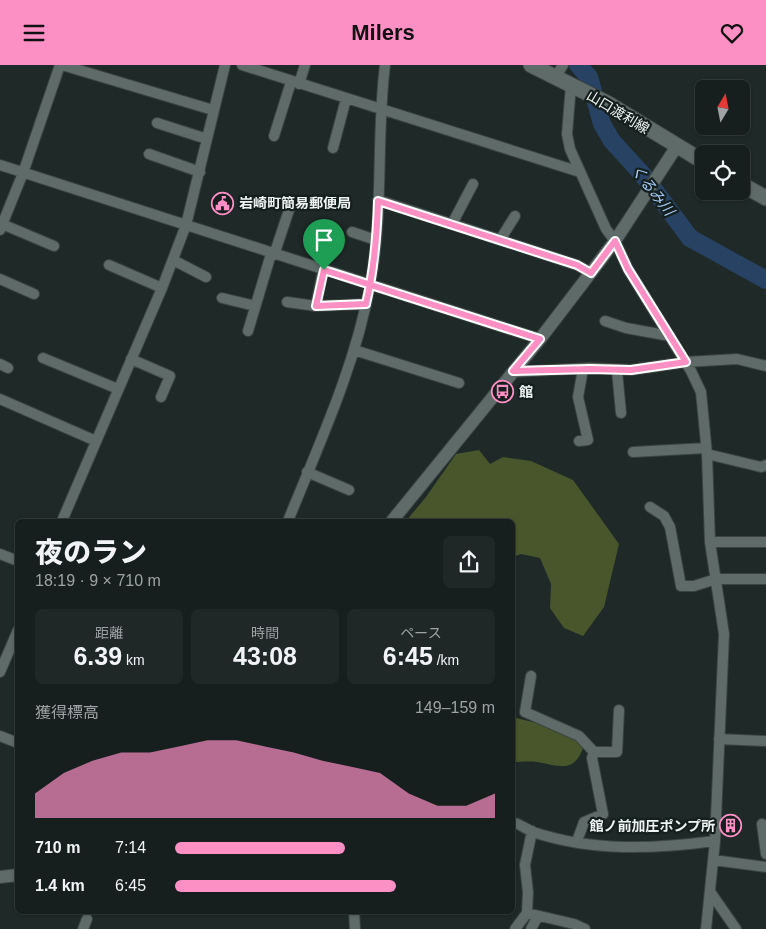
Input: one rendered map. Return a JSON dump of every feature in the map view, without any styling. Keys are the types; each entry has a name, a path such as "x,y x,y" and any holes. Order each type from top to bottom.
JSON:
{"main road":[{"name":"山口渡利線","path":"531,65 559,71 571,85 608,103 695,157"},
{"path":"750,189 766,198"}],"street":[{"path":"54,246 1,227 23,173 61,65 213,110"},
{"path":"63,519 162,288 186,225 225,65"},
{"path":"242,65 271,70 295,83 580,172"},
{"path":"274,136 295,83 305,65"},
{"path":"289,519 335,406 354,350 366,304 376,240 386,65"},
{"path":"571,85 567,134 570,149 606,229 615,241 628,269 686,362 701,393 707,451 710,542 724,633 715,841 706,929"},
{"path":"333,148 346,99"},
{"path":"157,123 206,139"},
{"path":"394,519 540,339 591,273 615,241 676,146"},
{"path":"149,154 200,172"},
{"path":"0,165 540,339"},
{"path":"452,224 473,184"},
{"path":"378,201 577,265 591,273"},
{"path":"248,331 290,207"},
{"path":"500,240 515,216"},
{"path":"352,232 376,240"},
{"path":"173,260 206,277"},
{"path":"109,265 162,288"},
{"path":"316,306 324,270"},
{"path":"0,279 34,294"},
{"path":"222,298 255,306"},
{"path":"287,302 316,306 366,304"},
{"path":"605,321 626,328 670,336"},
{"path":"354,350 459,383"},
{"path":"43,358 118,389"},
{"path":"131,359 170,376 162,397"},
{"path":"513,371 583,369 617,371 686,362 737,359 766,366"},
{"path":"579,441 588,440 578,397 583,369"},
{"path":"617,371 621,413"},
{"path":"0,399 96,441"},
{"path":"633,452 707,451 761,467 766,465"},
{"path":"308,472 349,490"},
{"path":"650,507 664,516 670,527 681,586 694,586 716,579 766,579"},
{"path":"710,542 766,542"},
{"path":"0,554 15,560"},
{"path":"0,672 15,636"},
{"path":"531,676 525,712 580,736 594,752 617,752 619,710"},
{"path":"0,736 15,742"},
{"path":"719,739 766,741"},
{"path":"577,841 584,822 603,814 592,758 594,752"},
{"path":"515,823 532,831 613,848 636,849 715,841"},
{"path":"762,824 766,854"},
{"path":"515,929 527,913 528,892 525,865 532,831"},
{"path":"713,860 766,867"},
{"path":"0,877 15,875"},
{"path":"711,893 736,929"},
{"path":"527,913 585,929"},
{"path":"354,914 355,929"},
{"path":"531,929 538,916"}],"green space":[{"path":"479,450 490,464 503,457 531,461 573,480 619,544 604,607 583,636 564,628 550,608 551,584 540,558 521,554 515,556 515,519 408,519 426,497 456,454"},
{"path":"515,718 566,730 584,745 576,760 566,766 515,762"}],"waterway":[{"name":"くるみ川","path":"578,65 589,77 602,124 612,141 643,175 690,238 766,280"}],"place":[{"name":"岩崎町簡易郵便局","path":"223,203"},
{"name":"館","path":"503,392"},
{"name":"館ノ前加圧ポンプ所","path":"731,826"}],"route":[{"path":"324,270 316,306 366,304 370,285 376,240 378,201 577,265 591,273 615,241 628,269 686,362 614,371 590,369 513,371 540,339 370,285 324,270"}]}
